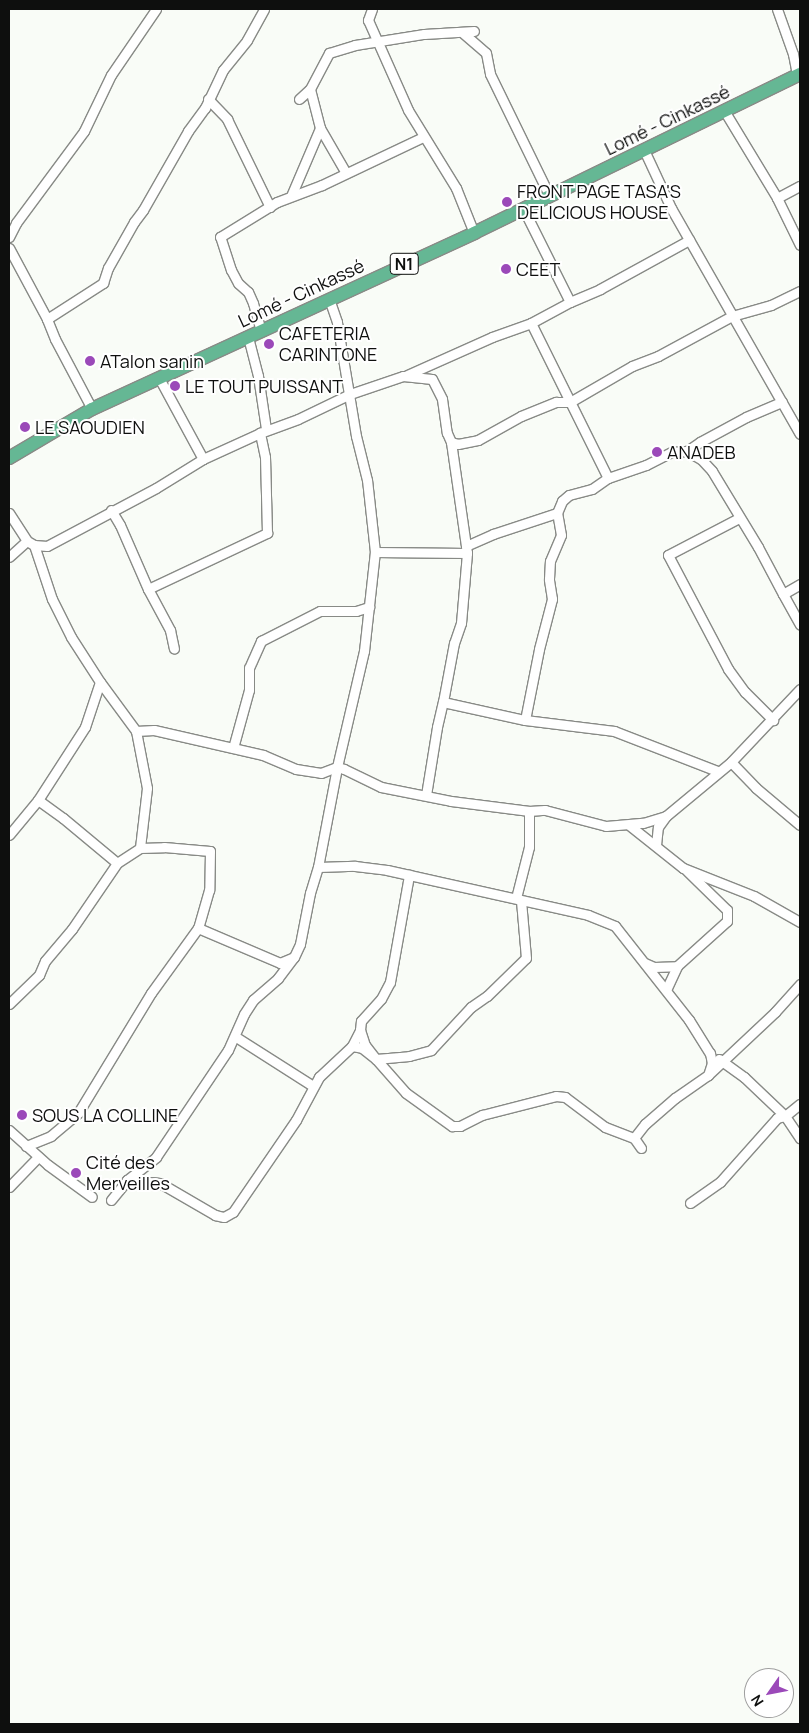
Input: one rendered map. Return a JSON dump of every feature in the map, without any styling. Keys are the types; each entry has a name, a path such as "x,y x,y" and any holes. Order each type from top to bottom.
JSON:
{"highway":[{"name":"Lomé - Cinkassé","path":"9,456 92,409 474,233 548,195 725,112 798,74"}],"street":[{"path":"9,237 16,223 84,131 112,75 156,9"},
{"path":"47,318 103,283 114,258 188,131 205,108 223,70 247,40 264,9"},
{"path":"372,9 368,20 408,110 456,188 474,233"},
{"path":"777,9 798,74"},
{"path":"299,99 310,89 329,53 355,45 424,34 474,31"},
{"path":"463,33 486,53 490,74 548,195"},
{"path":"310,89 320,128 346,173"},
{"path":"208,99 227,119 270,207"},
{"path":"725,112 777,198 800,245"},
{"path":"291,196 320,128"},
{"path":"261,330 254,303 248,292 238,284 231,270 220,237 291,196 322,185 423,137"},
{"path":"644,150 689,240 800,434"},
{"path":"777,198 800,186"},
{"path":"523,208 570,302"},
{"path":"9,557 31,543 47,546 111,510 156,488 203,459 263,431 298,419 350,394 403,376 492,337 531,323 570,302 600,289 689,240"},
{"path":"9,248 47,318 55,339 92,409"},
{"path":"451,442 458,444 478,440 503,424 521,416 556,402 570,402 632,366 658,356 675,344 732,316 771,305 800,291"},
{"path":"111,1200 127,1180 156,1157 236,1037 244,1014 253,1000 278,978 294,957 300,944 310,893 318,867 337,767 364,651 375,552 367,480 356,436 337,322 329,299"},
{"path":"531,323 608,478"},
{"path":"148,589 267,533 263,431 248,337"},
{"path":"403,376 432,379 442,399 447,433 451,442 466,550 461,623 454,643 426,795"},
{"path":"159,378 203,459"},
{"path":"525,720 552,599 549,579 550,561 561,535 557,513 562,500 569,495 592,489 608,478 646,465 672,452 687,451 746,417 782,402"},
{"path":"687,451 701,459 712,471 758,547 800,625"},
{"path":"111,510 120,525 148,589 170,630 174,649"},
{"path":"9,513 31,543 64,624 100,682 136,731 147,788 140,848"},
{"path":"375,552 466,550 493,534 557,513"},
{"path":"739,518 668,555 728,669 746,692 773,720"},
{"path":"783,594 800,584"},
{"path":"233,748 250,690 249,668 262,641 320,611 356,611 370,607"},
{"path":"9,834 38,800 85,726 100,682"},
{"path":"656,845 658,827 666,816 717,771 731,762 773,720 800,689"},
{"path":"443,702 525,720 614,731 717,771"},
{"path":"136,731 154,730 233,748 263,755 304,770 321,773 337,767 344,768 381,787 451,801 530,811 545,810 606,826 629,826 666,816"},
{"path":"731,762 756,788 800,825"},
{"path":"38,800 63,818 117,864"},
{"path":"352,1046 362,1048 376,1059 409,1056 432,1050 471,1007 487,996 526,958 518,900 530,847 530,811"},
{"path":"629,826 656,845 683,868 727,910 727,921 677,966 666,990"},
{"path":"9,1004 39,975 45,961 72,929 117,864 140,848 164,847 210,851 209,890 198,928 151,993 78,1113 51,1136 26,1146"},
{"path":"318,867 355,866 387,870 588,915 615,926 689,1020 710,1053 712,1062 708,1075"},
{"path":"683,868 754,896 800,922"},
{"path":"127,1180 160,1183 215,1215 224,1217 233,1212 296,1120 319,1077 352,1046 360,1030 361,1021 381,999 390,982 409,875"},
{"path":"198,928 280,963 294,957"},
{"path":"642,962 654,967 677,966"},
{"path":"634,1138 645,1124 660,1111 708,1075 775,1012 800,984"},
{"path":"360,1030 365,1045 406,1093 452,1126 460,1126 482,1115 556,1096 565,1097 605,1127 634,1138 641,1148"},
{"path":"236,1037 313,1086"},
{"path":"710,1053 744,1077 784,1116 800,1138"},
{"path":"690,1203 720,1182 777,1118 784,1116 800,1104"},
{"path":"9,1130 38,1157 92,1197"},
{"path":"9,1187 38,1157"}],"place":[{"name":"FRONT PAGE TASA'S DELICIOUS HOUSE","path":"507,202"},
{"name":"CEET","path":"506,269"},
{"name":"CAFETERIA CARINTONE","path":"269,344"},
{"name":"ATalon sanin","path":"90,361"},
{"name":"LE TOUT PUISSANT","path":"175,386"},
{"name":"LE SAOUDIEN","path":"25,427"},
{"name":"ANADEB","path":"657,452"},
{"name":"SOUS LA COLLINE","path":"22,1115"},
{"name":"Cité des Merveilles","path":"76,1173"}]}
